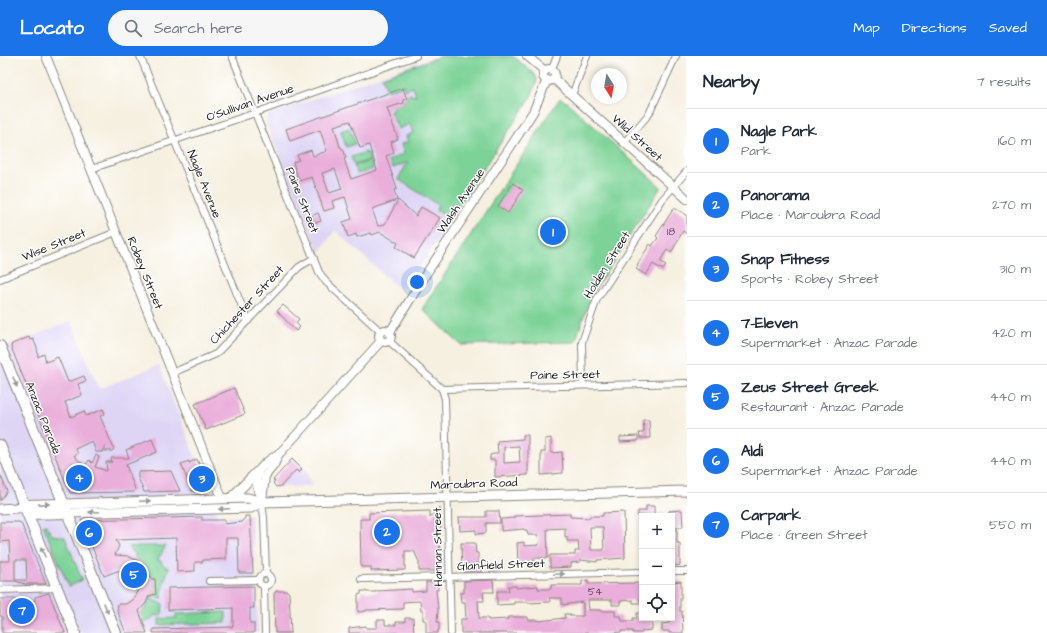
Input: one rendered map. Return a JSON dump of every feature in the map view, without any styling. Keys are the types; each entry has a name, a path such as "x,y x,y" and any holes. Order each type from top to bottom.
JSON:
{"main road":[{"name":"Anzac Parade","path":"0,346 116,633"},
{"path":"0,445 22,509 58,588 75,633"},
{"path":"227,498 257,472"},
{"name":"Maroubra Road","path":"66,508 227,498 250,498 262,502 687,491"},
{"name":"Maroubra Road","path":"0,509 251,508 262,502"}],"street":[{"name":"Robey Street","path":"46,56 172,372 227,498"},
{"name":"Nagle Avenue","path":"140,56 248,321"},
{"name":"Paine Street","path":"232,56 323,278 381,332"},
{"name":"O'Sullivan Avenue","path":"91,169 416,56"},
{"path":"527,56 548,70"},
{"path":"553,81 544,76 557,56"},
{"path":"569,93 587,56"},
{"path":"624,143 649,114 676,56"},
{"name":"Wild Street","path":"553,81 569,93 687,199"},
{"name":"Walsh Avenue","path":"390,332 406,305 519,135 553,81"},
{"name":"Holden Street","path":"583,385 582,342 597,299 662,200 687,171"},
{"name":"Wise Street","path":"0,279 116,232"},
{"name":"Chichester Street","path":"172,372 216,354 299,267 314,258"},
{"path":"262,502 256,489 257,472 270,459 280,453 385,341 392,337 390,332 385,330 381,332 379,336 385,341 442,389"},
{"name":"Paine Street","path":"442,389 687,383"},
{"name":"Hannan Street","path":"442,389 445,399 451,633"},
{"path":"264,586 269,584 271,581 270,576 266,574 262,502 265,476 274,465 280,453"},
{"path":"675,571 687,571"},
{"name":"Glanfield Street","path":"361,579 639,572"},
{"path":"259,580 261,575 266,574"},
{"path":"209,581 259,580"},
{"path":"259,580 264,586 265,633"},
{"path":"0,590 58,588"}],"shaded area":[{"path":"438,56 515,56 535,74 538,79 531,97 408,285 404,288 397,287 335,230 319,253 266,124 268,116 272,113 434,57 436,61 440,60"},
{"path":"71,321 99,389 159,365 208,488 217,517 252,516 258,633 0,633 0,349"},
{"path":"293,459 305,470 312,486 275,487 273,485 273,481"}],"green space":[{"path":"442,56 513,56 535,75 537,81 531,97 450,219 436,210 438,205 398,179 408,162 393,168 389,160 404,154 401,144 408,142 406,136 413,133 410,124 398,129 390,111 394,109 393,106 404,103 403,100 407,99 406,95 416,95 413,87 404,90 404,85 387,91 382,77"},
{"path":"560,98 568,103 661,187 591,296 575,342 461,345 422,309"},
{"path":"349,128 355,144 346,147 341,131"},
{"path":"367,152 370,160 354,165 351,157"},
{"path":"370,161 373,169 357,174 354,166"},
{"path":"45,524 52,535 65,537 82,580 69,587 43,525"},
{"path":"166,546 158,559 158,561 161,561 163,565 169,568 163,584 164,587 162,598 151,597 152,595 156,594 155,578 152,578 146,567 135,558 135,554 129,547"},
{"path":"150,599 163,604 162,614 159,616 155,615 151,619 143,622 139,614 146,608"},
{"path":"226,612 226,623 159,625 159,619 176,618 176,614"}],"building":[{"path":"403,88 407,99 403,100 404,103 387,108 398,139 391,142 394,153 386,156 397,189 394,190 397,200 372,209 378,226 385,224 398,200 416,216 421,207 440,218 414,258 396,247 398,243 380,232 372,235 371,233 357,237 356,234 348,237 343,222 352,219 345,197 332,201 334,208 324,211 312,177 299,181 293,162 299,160 297,155 311,150 313,156 327,151 320,130 290,141 286,129","holes":["350,121 360,148 369,145 377,170 351,179 344,159 346,158 344,151 340,147 334,126","335,169 342,189 329,193 322,173"]},
{"path":"513,183 523,190 508,213 498,206"},
{"path":"674,208 687,215 687,234 683,231 671,253 667,250 660,261 666,265 663,270 653,264 646,275 636,269 638,266 637,265 650,244 652,246 658,238 656,236"},
{"path":"318,213 321,221 314,223 311,216"},
{"path":"283,305 299,319 296,323 300,327 296,331 277,311"},
{"path":"29,337 30,340 33,339 34,341 37,348 38,357 44,354 46,362 58,357 68,382 84,376 86,381 78,384 82,395 65,402 71,417 84,411 86,416 103,409 105,414 100,416 114,449 112,451 105,451 105,445 102,452 96,452 92,441 75,449 78,453 74,456 85,466 89,460 92,463 96,455 99,457 95,467 107,471 106,462 112,462 111,458 129,458 126,450 152,439 157,452 126,465 135,489 134,492 70,493 11,347 12,344"},
{"path":"234,388 245,414 206,430 195,404"},
{"path":"643,420 649,420 650,438 640,438 639,433 643,433 644,430"},
{"path":"523,435 528,435 528,475 495,477 495,460 490,460 490,455 498,453 497,441 523,439","holes":["519,446 520,462 504,463 504,447"]},
{"path":"638,436 638,441 620,442 620,437"},
{"path":"551,438 551,453 562,452 563,473 541,475 541,452 545,452 545,439"},
{"path":"197,459 210,490 192,491 181,464 189,461 189,463"},
{"path":"292,459 302,469 299,473 296,470 281,486 276,487 273,483 275,481 273,480"},
{"path":"171,471 180,491 144,492 138,478 138,472"},
{"path":"0,474 7,491 0,501"},
{"path":"646,506 654,506 654,513 639,513 638,516 638,511 646,511"},
{"path":"440,507 440,571 419,571 419,562 414,551 405,551 405,570 371,571 371,567 361,567 360,519 369,519 369,513 430,511 430,518"},
{"path":"682,510 683,527 677,527 677,543 680,543 680,565 675,566 675,513 669,513 669,511"},
{"path":"486,511 499,511 500,523 486,523 486,533 476,534 476,530 460,531 459,517 486,517"},
{"path":"624,512 625,558 597,560 597,562 581,560 580,562 571,563 571,567 550,568 550,555 575,555 575,551 579,551 578,541 567,541 567,537 565,537 565,528 547,529 548,558 534,558 534,562 518,562 517,543 524,542 524,546 539,545 538,535 528,535 527,530 524,529 501,531 501,519 514,518 514,516 570,514 570,517 590,518 590,516 603,516 603,513","holes":["590,527 603,527 604,550 591,550"]},
{"path":"245,516 250,516 253,573 239,573 238,538 226,538 226,559 203,560 203,562 195,562 195,571 177,572 176,538 116,540 119,546 115,555 127,556 139,561 146,568 152,579 155,579 156,594 149,596 146,603 139,611 147,633 126,633 117,610 118,604 126,604 133,599 138,590 137,581 131,574 122,571 117,571 104,576 81,520 202,517 202,520 225,520 225,524 241,522"},
{"path":"0,522 21,523 46,584 25,584 15,581 0,581 0,561 10,561 9,541 0,542","holes":["15,560 26,560 27,580 15,580"]},
{"path":"461,543 475,543 476,553 478,553 478,564 480,564 481,572 464,572 464,569 462,569"},
{"path":"493,580 494,592 483,592 484,601 478,601 479,618 488,618 488,620 508,619 509,617 528,617 528,620 539,621 565,618 564,614 570,614 570,616 583,616 583,602 562,605 562,598 549,598 550,602 514,602 514,604 497,605 497,591 509,591 508,586 516,586 516,588 538,586 538,589 551,589 551,585 582,585 582,581 588,580 588,584 639,583 639,603 633,603 633,600 620,601 620,605 612,605 612,600 588,600 589,610 615,611 615,616 621,616 622,621 633,621 633,618 637,618 637,613 639,613 639,621 652,621 652,630 642,631 642,633 622,631 611,633 461,633 461,619 466,619 465,602 461,602 460,593 464,593 464,581"},
{"path":"681,581 680,611 682,611 683,633 669,633 669,631 662,631 662,624 669,623 669,621 675,621 675,582"},
{"path":"426,582 438,582 438,590 436,590 438,610 437,622 439,622 438,633 426,633 426,620 423,620 423,610 421,611 420,601 403,602 403,609 366,610 358,612 358,595 361,594 361,591 376,592 412,589 412,592 426,591"},
{"path":"254,586 254,608 250,608 250,623 254,623 254,633 153,633 153,629 233,627 233,608 168,610 168,588"},
{"path":"276,591 287,591 289,593 291,633 275,633 274,594"},
{"path":"49,593 65,633 2,633 0,599 25,599 25,602 35,601 35,597"},
{"path":"405,618 413,618 414,633 349,633 349,628 366,626 366,628 377,628 377,620 385,620 385,625 396,625 396,622 405,622"}],"place":[{"name":"Nagle Park","path":"553,232"},
{"name":"7-Eleven","path":"79,478"},
{"name":"Snap Fitness","path":"202,479"},
{"name":"Panorama","path":"387,532"},
{"name":"Aldi","path":"89,533"},
{"name":"Zeus Street Greek","path":"134,575"},
{"name":"Carpark","path":"22,611"}]}
